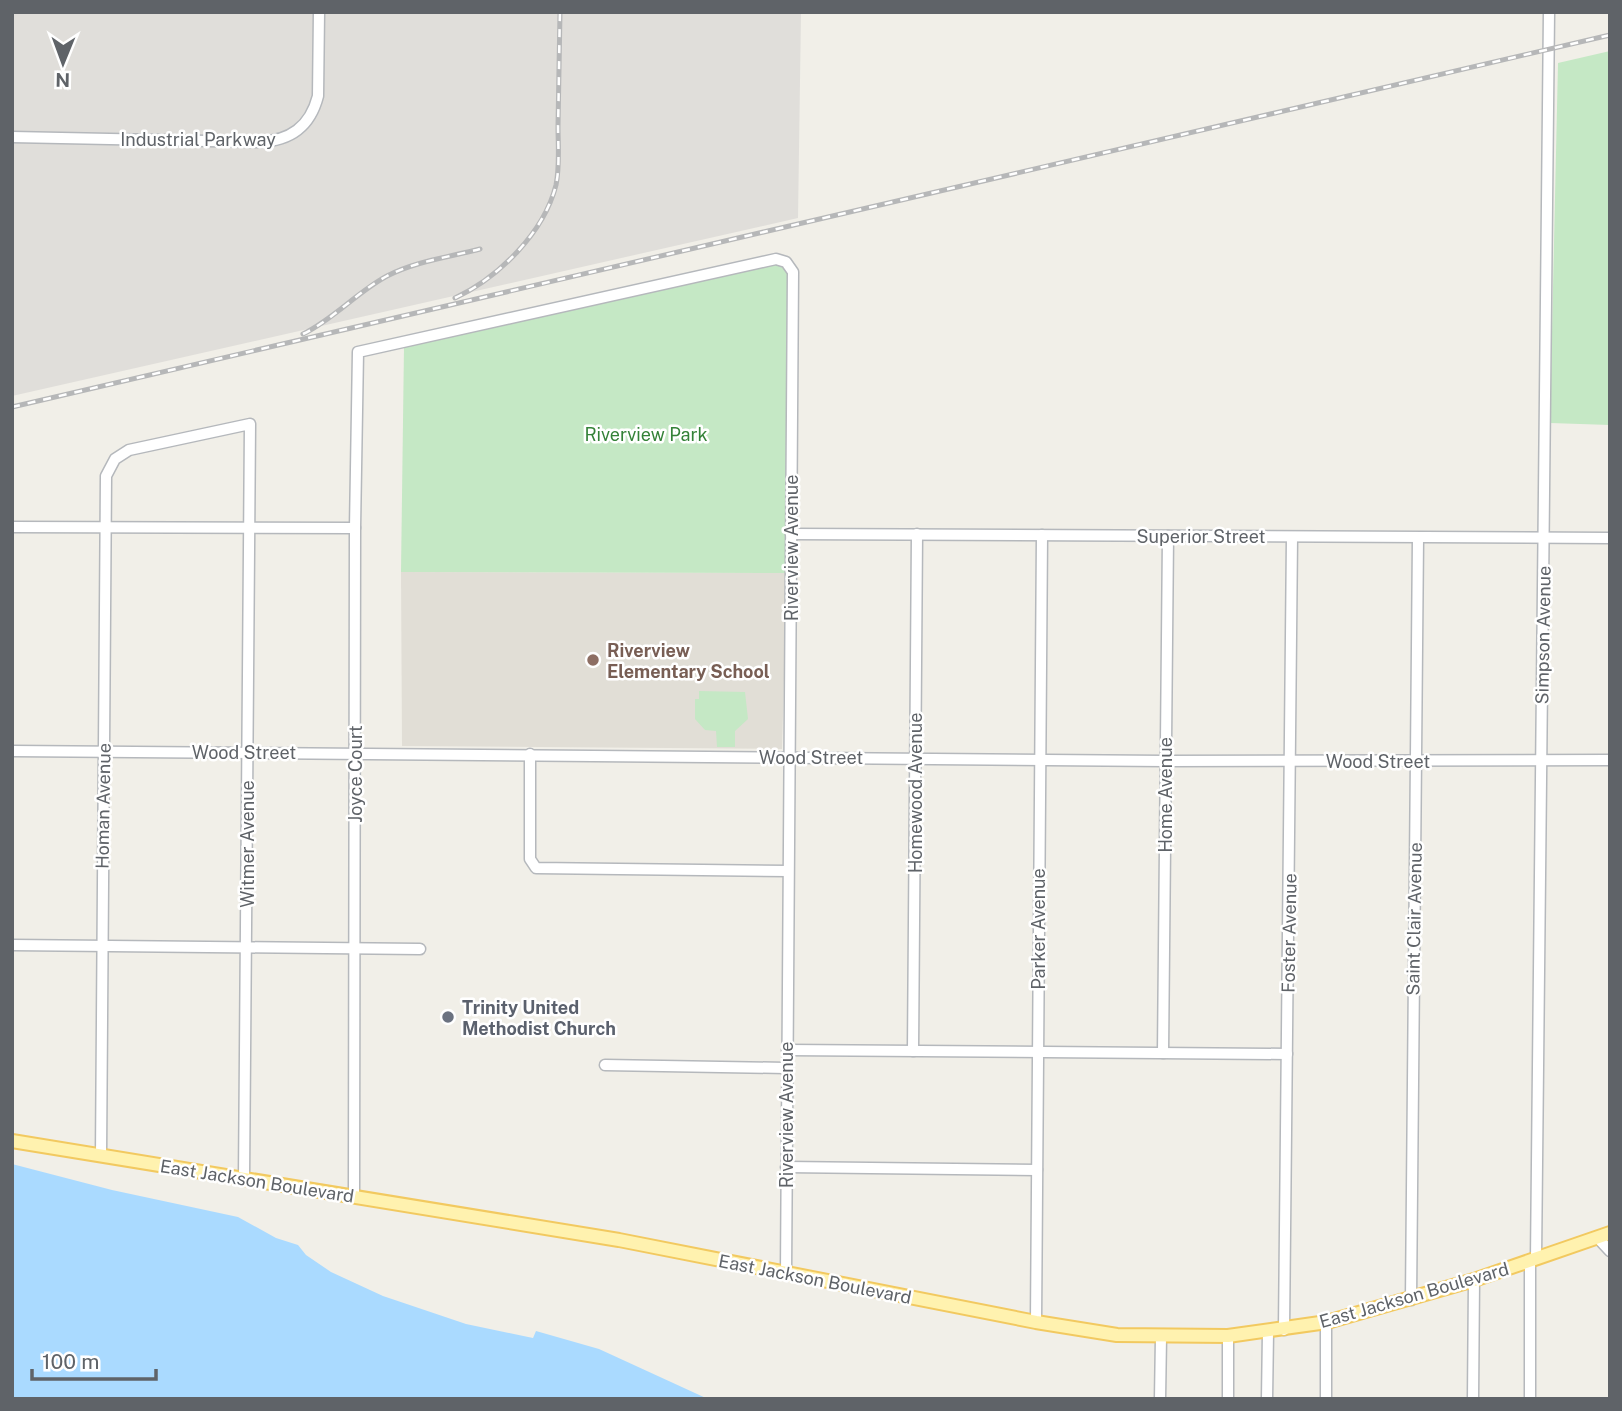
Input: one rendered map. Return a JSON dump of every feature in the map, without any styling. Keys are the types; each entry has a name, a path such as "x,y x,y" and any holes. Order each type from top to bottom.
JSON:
{"main road":[{"name":"East Jackson Boulevard","path":"12,1141 619,1240 1035,1322 1114,1335 1228,1336 1326,1323 1411,1300 1610,1233"}],"street":[{"name":"Industrial Parkway","path":"12,137 258,142 287,137 304,126 316,105 319,12"},
{"name":"Simpson Avenue","path":"1530,1399 1541,761 1549,12"},
{"name":"Riverview Avenue","path":"358,352 776,259 786,261 793,272 786,1274"},
{"name":"Joyce Court","path":"354,1197 355,528 358,352"},
{"name":"Witmer Avenue","path":"115,459 129,450 250,424 244,1179"},
{"name":"Homan Avenue","path":"101,1156 106,476 115,459"},
{"path":"12,527 355,528"},
{"name":"Superior Street","path":"791,534 1610,538"},
{"name":"Homewood Avenue","path":"913,1051 917,534"},
{"name":"Parker Avenue","path":"1035,1322 1042,535"},
{"name":"Home Avenue","path":"1163,1053 1168,536"},
{"name":"Foster Avenue","path":"1284,1330 1292,537"},
{"name":"Saint Clair Avenue","path":"1411,1300 1418,538"},
{"name":"Wood Street","path":"12,751 1165,761 1610,760"},
{"path":"530,754 530,859 536,868 788,871"},
{"path":"12,945 420,949"},
{"path":"787,1051 1287,1054"},
{"path":"605,1065 786,1068"},
{"path":"786,1167 1037,1170"},
{"path":"1597,1237 1610,1251"},
{"path":"1473,1399 1474,1280"},
{"path":"1326,1323 1326,1399"},
{"path":"1267,1399 1268,1332"},
{"path":"1228,1336 1228,1399"},
{"path":"1160,1399 1161,1337"}],"shaded area":[{"path":"12,12 801,12 798,218 12,396"},
{"name":"Riverview Elementary School","path":"401,572 787,573 782,749 402,746"}],"green space":[{"path":"1610,51 1610,425 1550,423 1558,63"},
{"name":"Riverview Park","path":"781,265 787,270 788,276 787,573 401,572 404,346"},
{"path":"699,691 745,692 748,719 735,731 735,747 717,747 716,731 705,730 695,719 695,699 699,699"}],"water":[{"path":"12,1164 112,1190 238,1217 276,1238 298,1245 306,1255 331,1272 383,1296 466,1324 533,1338 536,1331 599,1349 708,1399 12,1399"}],"railway":[{"path":"455,298 503,266 530,237 550,203 558,170 560,12"},
{"path":"12,407 1610,35"},
{"path":"303,334 387,276 421,263 480,249"}],"place":[{"name":"Riverview Elementary School","path":"593,660"},
{"name":"Trinity United Methodist Church","path":"448,1017"}]}
